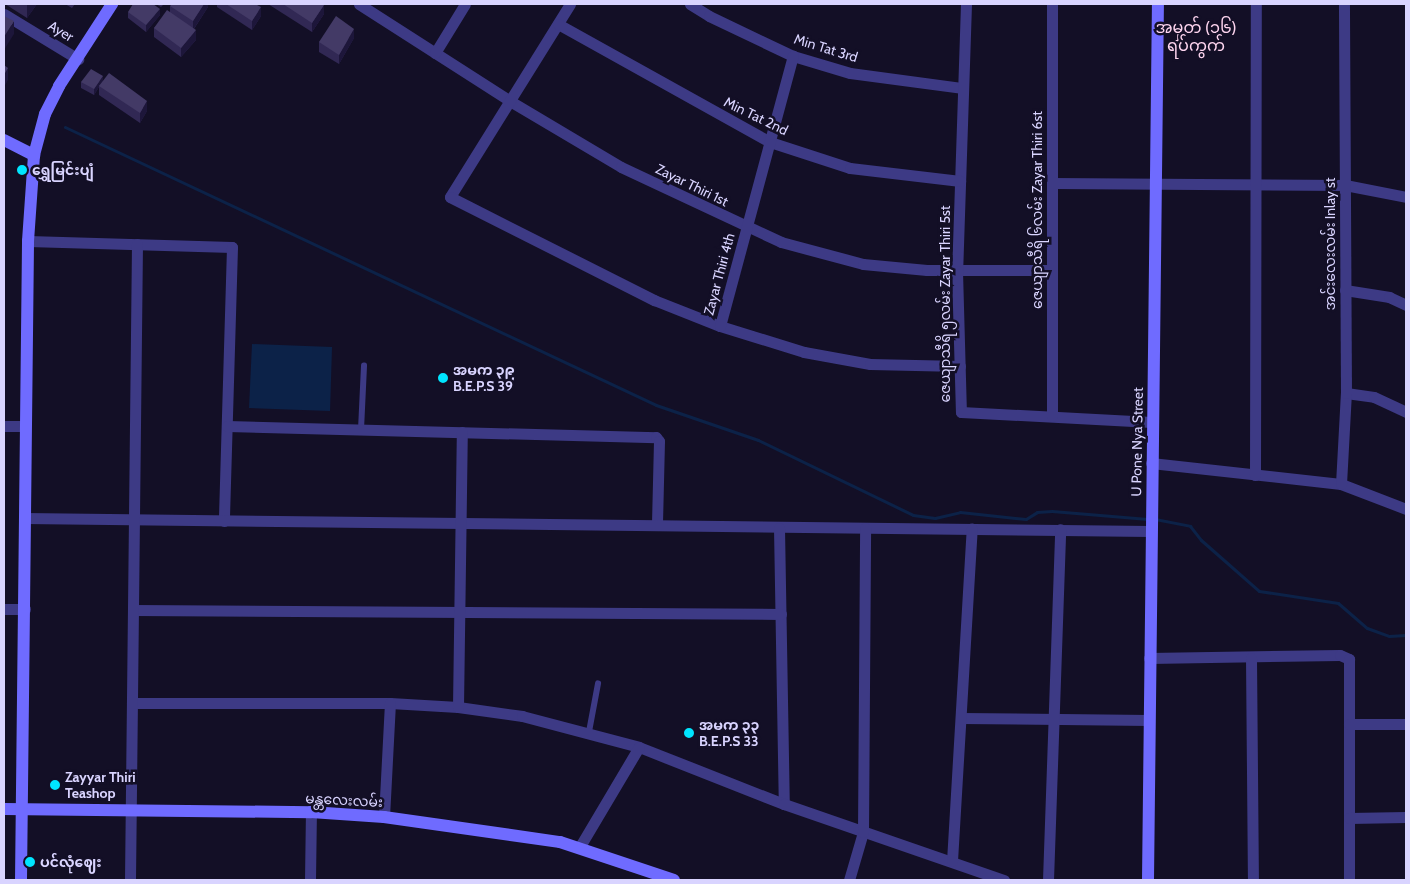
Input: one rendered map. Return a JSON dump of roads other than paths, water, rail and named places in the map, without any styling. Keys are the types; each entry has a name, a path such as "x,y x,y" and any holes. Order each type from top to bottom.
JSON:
{"street":[{"path":"21,880 28,240 34,155 45,114 112,4"},
{"name":"Zayar Thiri 1st","path":"361,4 510,100 622,167 781,242 863,264 958,271 1052,270"},
{"path":"435,52 465,4"},
{"path":"570,4 450,197 654,300 720,326 804,352 870,364 960,366"},
{"name":"Min Tat 3rd","path":"690,4 709,16 793,56 850,73 963,88"},
{"name":"ဇေယျာသီရိ ၅လမ်း Zayar Thiri 5st","path":"966,4 958,271 961,412 1152,422"},
{"name":"ဇေယျာသီရိ ၆လမ်း Zayar Thiri 6st","path":"1052,4 1052,416"},
{"name":"U Pone Nya Street","path":"1148,880 1150,531 1158,4"},
{"path":"1256,4 1256,475"},
{"name":"အင်းလေးလမ်း Inlay st","path":"1341,484 1346,393 1344,4"},
{"name":"Ayer","path":"4,14 78,59"},
{"name":"Min Tat 2nd","path":"558,24 770,142 850,168 960,181"},
{"name":"Zayar Thiri 4th","path":"720,326 793,56"},
{"path":"4,140 34,155"},
{"path":"1052,183 1345,186 1406,197"},
{"path":"28,240 232,247 224,520"},
{"path":"130,880 137,244"},
{"path":"1345,290 1389,298 1406,305"},
{"path":"1346,393 1374,397 1406,412"},
{"path":"4,426 25,426"},
{"path":"227,426 659,438 657,526"},
{"path":"458,707 462,432"},
{"path":"1151,463 1341,484 1406,509"},
{"path":"24,518 1150,531"},
{"path":"779,528 784,804"},
{"path":"849,880 863,832 865,528"},
{"path":"1048,880 1051,719 1060,529"},
{"path":"952,861 972,530"},
{"path":"4,609 25,610"},
{"path":"132,610 781,614"},
{"path":"1149,658 1251,658 1340,654 1349,659 1349,880"},
{"path":"1251,658 1253,880"},
{"path":"132,703 390,703 458,707 589,732 639,747 784,804 1004,880"},
{"path":"384,817 390,703"},
{"path":"961,718 1150,720"},
{"path":"1349,724 1406,724"},
{"path":"579,848 639,747"},
{"name":"မန္တလေးလမ်း","path":"4,809 311,812 384,817 487,829 579,848 674,880"},
{"path":"310,880 311,812"},
{"path":"1349,818 1406,817"}],"lane":[{"path":"361,430 364,366"},
{"path":"589,732 598,684"}],"water":[{"path":"252,344 332,347 330,411 249,408"}],"waterway":[{"path":"65,127 656,405 758,440 913,515 935,518 960,512 1026,519 1037,512 1052,511 1148,519"},
{"path":"1155,519 1190,526 1201,540 1259,591 1338,603 1367,628 1389,636 1406,635"}],"place":[{"name":"ရွှေမြင်းပျံ","path":"22,170"},
{"name":"အမက ၃၉ B.E.P.S 39","path":"443,378"},
{"name":"အမက ၃၃ B.E.P.S 33","path":"689,733"},
{"name":"Zayyar Thiri Teashop","path":"55,785"},
{"name":"ပင်လုံဈေး","path":"30,862"}],"district":[{"name":"အမှတ် (၁၆) ရပ်ကွက်","path":"1196,37"}]}
